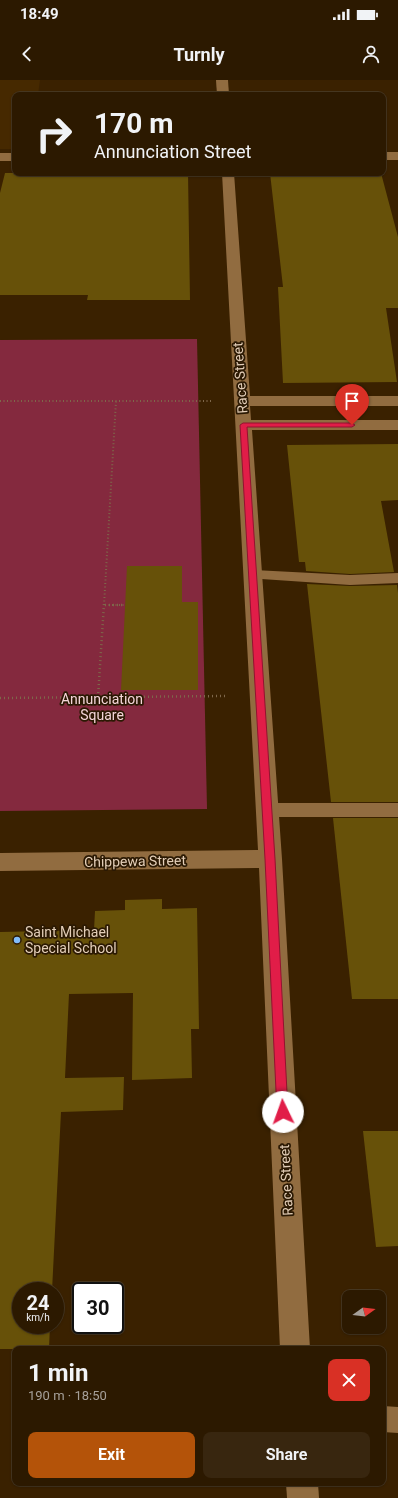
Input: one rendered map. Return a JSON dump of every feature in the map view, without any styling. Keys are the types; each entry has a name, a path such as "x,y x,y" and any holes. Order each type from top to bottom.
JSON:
{"street":[{"path":"222,80 223,92"},
{"path":"386,156 398,156"},
{"path":"0,157 12,157"},
{"name":"Race Street","path":"228,176 270,859 295,1346"},
{"path":"242,401 398,401"},
{"path":"243,425 398,424"},
{"name":"Chippewa Street","path":"0,862 270,859"},
{"path":"302,1486 303,1498"}],"lane":[{"path":"252,575 350,580 398,578"},
{"path":"267,810 398,810"},
{"path":"386,1420 398,1420"}],"path":[{"path":"0,401 242,401"},
{"path":"98,697 105,605 116,401"},
{"path":"105,605 125,605"},
{"path":"0,698 260,696"}],"shaded area":[{"path":"0,80 40,80 38,92 12,92 12,149 0,149"}],"green space":[{"name":"Annunciation Square","path":"197,339 207,809 0,811 0,340"}],"building":[{"path":"5,173 12,173 12,176 188,176 190,300 87,300 88,295 0,295 0,193"},
{"path":"270,176 382,176 398,237 398,308 386,308 397,382 283,383 278,287 283,287"},
{"path":"398,444 398,500 381,501 394,572 350,574 306,571 305,562 299,562 287,445"},
{"path":"127,566 182,566 182,602 198,602 198,690 121,690"},
{"path":"307,584 350,586 397,585 398,802 331,802"},
{"path":"333,818 398,818 398,999 352,999"},
{"path":"162,899 162,909 197,908 199,1029 191,1029 192,1078 132,1080 133,993 69,994 65,1078 124,1077 123,1110 61,1112 52,1282 12,1282 12,1334 50,1334 49,1346 12,1346 12,1349 0,1349 0,932 94,930 95,911 125,910 125,900"},
{"path":"363,1131 398,1131 398,1246 376,1247"}],"place":[{"name":"Saint Michael Special School","path":"17,940"}],"route":[{"path":"283,1112 270,859 243,425 352,425"}]}
